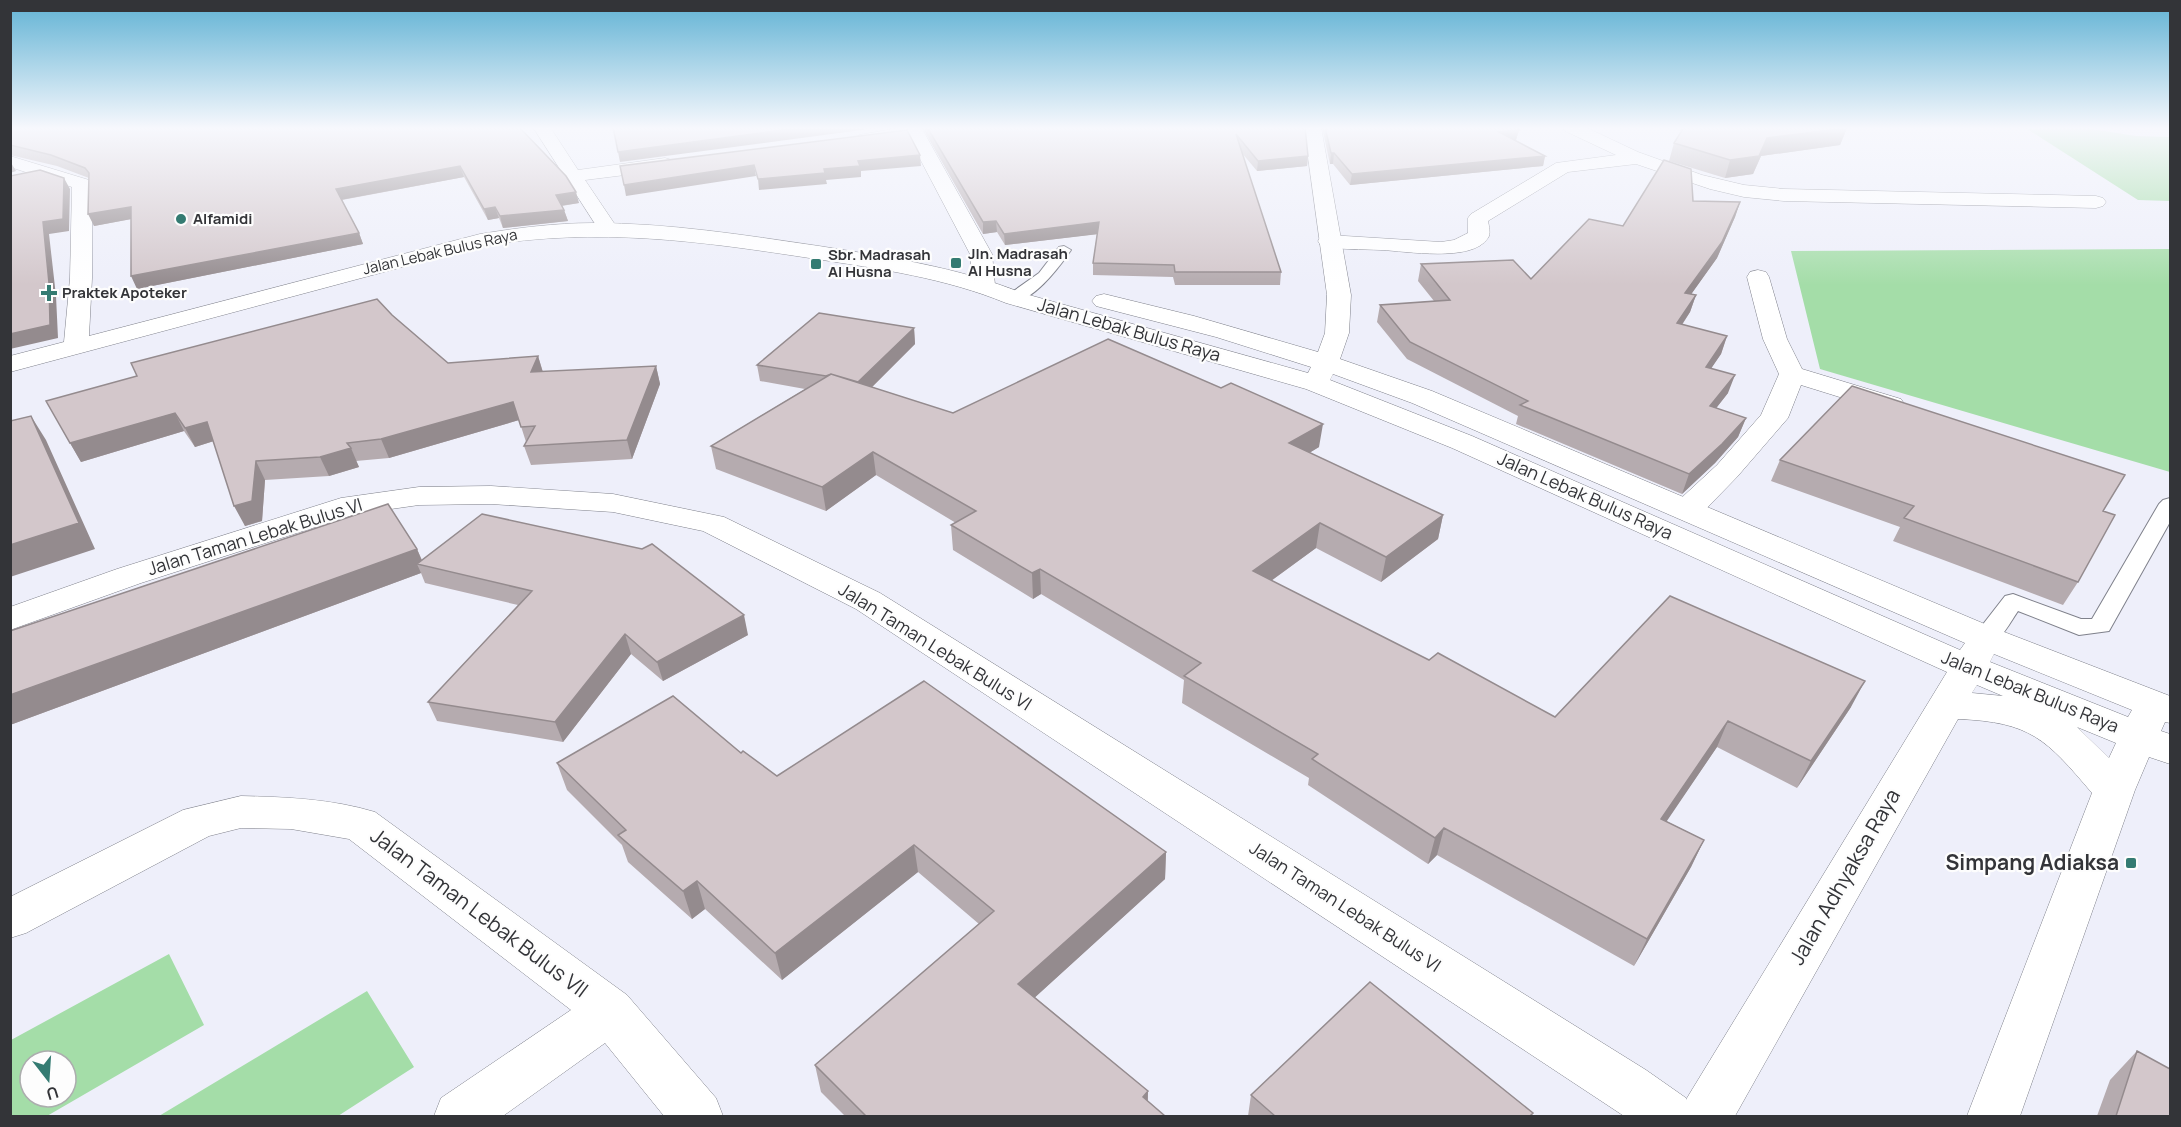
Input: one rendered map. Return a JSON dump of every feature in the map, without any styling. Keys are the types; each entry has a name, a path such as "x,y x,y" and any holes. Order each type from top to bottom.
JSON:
{"street":[{"path":"70,180 82,184 81,278 76,346"},
{"path":"576,180 608,229"},
{"path":"941,180 981,254 984,285"},
{"path":"1320,180 1339,295 1337,333 1321,372"},
{"path":"1328,231 1402,245 1439,249 1470,243 1479,236 1478,218 1543,180"},
{"path":"1696,180 1741,191 1784,195 2096,202"},
{"name":"Jalan Lebak Bulus Raya","path":"10,364 480,240 525,232 608,229 700,237 807,251 1022,291 1321,372 1422,396 1688,509 1976,653"},
{"path":"1758,277 1775,339 1792,374 1915,413"},
{"name":"Jalan Lebak Bulus Raya","path":"1321,372 1462,442 1976,653 2158,725"},
{"path":"1688,509 1727,471 1774,418 1792,374"},
{"name":"Jalan Taman Lebak Bulus VI","path":"10,619 129,576 352,505 419,496 491,495 613,503 713,524 868,601 1628,1088 1667,1116"},
{"name":"Jalan Adhyaksa Raya","path":"1706,1116 1976,653"},
{"path":"1946,705 1992,707 2041,722 2082,754 2114,790"},
{"path":"1994,1116 2114,790 2158,725"},
{"name":"Jalan Taman Lebak Bulus VII","path":"10,919 198,822 241,812 291,813 360,824 610,1011 697,1116"},
{"name":"Jalan Taman Lebak Bulus VII","path":"460,1116 610,1011"}],"lane":[{"path":"1022,291 1044,276 1064,250"},
{"path":"1976,653 2013,601 2079,627 2100,626 2170,504"}],"green space":[{"path":"2106,180 2170,180 2170,201 2138,200"},
{"path":"2170,249 2170,472 1820,369 1791,251"},
{"path":"169,954 204,1025 78,1098 78,1049 18,1049 18,1109 59,1109 47,1116 11,1116 11,1040"},
{"path":"367,991 414,1067 338,1116 159,1116"}],"building":[{"path":"10,180 64,180 63,219 43,222 49,283 50,325 10,334"},
{"path":"89,180 387,180 336,189 359,233 131,276 131,207 88,214"},
{"path":"468,180 568,180 576,192 556,195 564,210 500,216 495,207 484,209"},
{"path":"623,180 659,180 624,185"},
{"path":"958,180 1251,180 1281,272 1175,272 1174,265 1093,263 1099,222 1004,234 996,221 983,222"},
{"path":"1652,180 1692,180 1693,201 1740,202 1722,242 1685,293 1696,295 1677,323 1727,336 1706,367 1735,375 1710,406 1746,418 1689,474 1520,405 1528,401 1410,342 1380,305 1450,300 1421,264 1513,260 1531,279 1589,219 1623,226"},
{"path":"377,299 392,315 448,363 538,356 531,372 656,366 627,440 524,446 535,426 521,427 513,402 381,439 347,443 351,448 320,457 256,461 252,501 234,506 207,422 185,428 175,413 70,443 46,401 137,376 131,363"},
{"path":"819,313 914,328 858,382 831,374 826,376 757,365"},
{"path":"1108,339 1221,388 1231,383 1323,424 1289,443 1443,515 1386,557 1320,523 1253,571 1429,660 1438,653 1555,717 1670,596 1865,681 1811,761 1728,721 1661,819 1704,840 1647,939 1444,828 1435,838 1312,759 1318,754 1184,676 1201,663 1040,569 1032,573 951,525 976,511 873,452 822,487 711,446 831,374 953,413"},
{"path":"1852,386 2125,475 2103,511 2115,515 2078,582 1904,518 1914,506 1780,460"},
{"path":"31,416 79,523 10,545 10,421"},
{"path":"388,504 417,549 10,695 10,631"},
{"path":"482,514 642,549 652,544 744,615 657,662 625,634 555,722 428,702 532,591 417,564"},
{"path":"924,681 1166,852 1018,984 1148,1091 1143,1097 1165,1116 866,1116 815,1065 994,911 914,845 775,953 697,881 683,891 618,835 626,830 557,763 673,696 741,753 743,751 777,776"},
{"path":"1370,982 1533,1113 1530,1116 1275,1116 1251,1095"},
{"path":"2137,1051 2170,1069 2170,1116 2116,1116"}],"place":[{"name":"Alfamidi","path":"181,219"},
{"name":"Jln. Madrasah Al Husna","path":"956,263"},
{"name":"Sbr. Madrasah Al Husna","path":"816,264"},
{"name":"Praktek Apoteker","path":"49,293"},
{"name":"Simpang Adiaksa","path":"2131,863"}]}
